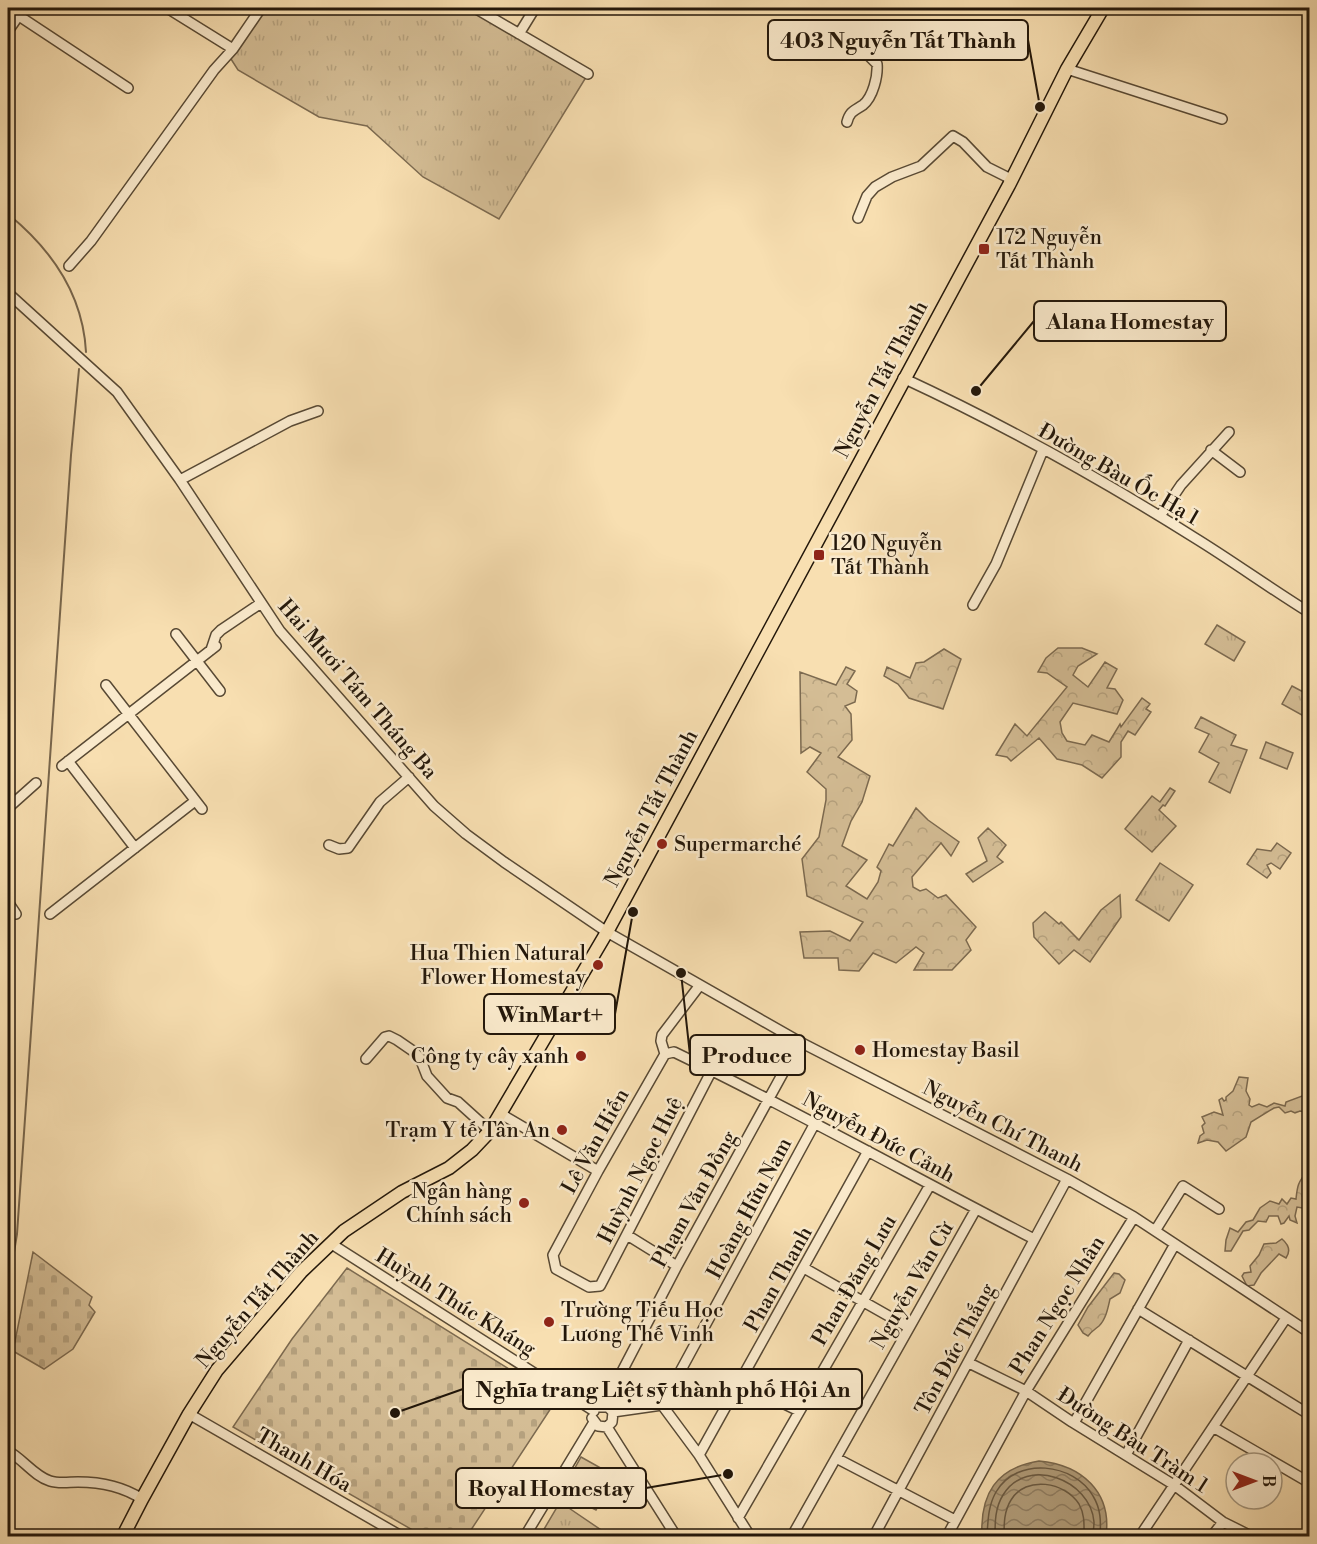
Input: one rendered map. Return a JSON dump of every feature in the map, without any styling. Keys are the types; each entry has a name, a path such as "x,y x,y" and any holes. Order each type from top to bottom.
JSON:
{"main road":[{"name":"Nguyễn Tất Thành","path":"123,1536 189,1414 217,1370 301,1272 344,1231 402,1192 449,1168 472,1150 490,1131 501,1114 607,932 1011,179 1067,69 1103,8"}],"street":[{"path":"168,8 233,49"},
{"path":"69,266 91,241 261,8"},
{"path":"476,8 588,74"},
{"path":"519,34 535,8"},
{"path":"8,31 22,12 128,88"},
{"path":"847,122 851,112 866,102 874,85 877,64 864,51"},
{"path":"1067,69 1222,119"},
{"path":"858,218 871,190 921,165 953,136 963,142 987,167 1011,179"},
{"name":"Hai Mươi Tám Tháng Ba","path":"8,292 117,392 180,480 280,631 434,806 466,834 504,862 607,932"},
{"name":"Đường Bàu Ốc Hạ 1","path":"903,378 1043,450 1160,516 1310,614"},
{"path":"180,480 290,421 318,411"},
{"path":"1160,516 1181,484 1229,432"},
{"path":"973,605 996,564 1043,450"},
{"path":"1211,450 1240,472"},
{"path":"135,848 65,763 214,648 216,635 221,630 261,603"},
{"path":"176,634 220,691"},
{"path":"106,685 202,809"},
{"path":"329,845 339,849 348,848 380,802 409,777"},
{"path":"8,808 36,783"},
{"path":"50,915 195,801"},
{"path":"8,902 16,914"},
{"name":"Nguyễn Chí Thanh","path":"607,932 800,1042 1066,1179 1134,1217 1310,1333"},
{"path":"670,1053 661,1043 661,1036 700,985"},
{"path":"366,1059 385,1036 403,1043 420,1058 427,1076 447,1098 458,1102 490,1131"},
{"name":"Phạm Văn Đồng","path":"604,1406 677,1266 800,1042"},
{"name":"Nguyễn Đức Cảnh","path":"670,1053 712,1070 769,1098 1034,1239"},
{"name":"Lê Văn Hiến","path":"600,1286 589,1287 556,1269 553,1255 598,1171 670,1053"},
{"name":"Huỳnh Ngọc Huệ","path":"600,1286 712,1070"},
{"path":"501,1114 598,1171"},
{"name":"Hoàng Hữu Nam","path":"662,1405 815,1123"},
{"name":"Phan Thanh","path":"699,1455 868,1151"},
{"name":"Tôn Đức Thắng","path":"874,1536 1066,1179"},
{"name":"Phan Đăng Lưu","path":"738,1518 930,1185"},
{"path":"1155,1231 1183,1186 1219,1209"},
{"name":"Nguyễn Văn Cừ","path":"792,1536 976,1209"},
{"name":"Phan Ngọc Nhân","path":"969,1363 1026,1391 1134,1217"},
{"path":"627,1235 677,1266"},
{"name":"Huỳnh Thúc Kháng","path":"330,1243 594,1411"},
{"path":"1074,1424 1175,1244"},
{"path":"804,1269 908,1327"},
{"path":"1138,1309 1310,1415"},
{"path":"1140,1536 1286,1318"},
{"path":"1126,1455 1189,1340"},
{"path":"741,1383 799,1411"},
{"path":"947,1536 1026,1391"},
{"name":"Đường Bàu Tràm 1","path":"1026,1391 1074,1424 1174,1485 1222,1522 1251,1536"},
{"path":"525,1536 594,1422 594,1411 597,1408 604,1406 613,1412 662,1405 699,1455 750,1536"},
{"path":"594,1422 598,1426 607,1426 612,1422 613,1412"},
{"name":"Thanh Hóa","path":"189,1414 401,1536"},
{"path":"607,1426 676,1536"},
{"path":"1213,1427 1310,1483"},
{"path":"8,1451 46,1480 99,1482 134,1493 142,1499"},
{"path":"836,1458 956,1520"},
{"path":"1212,1536 1222,1522"},
{"path":"664,1536 669,1527"},
{"path":"1305,1536 1310,1531"}],"green space":[{"path":"262,8 475,8 588,74 499,219 423,177 367,126 319,117 238,70 231,59 233,49"},
{"path":"1217,625 1245,642 1234,661 1205,644"},
{"path":"1058,648 1082,648 1097,654 1078,666 1073,675 1088,687 1105,662 1117,669 1107,688 1115,689 1123,700 1117,714 1073,703 1060,722 1062,733 1067,741 1085,745 1092,735 1109,742 1120,724 1121,727 1142,698 1150,704 1146,709 1151,712 1135,735 1128,731 1121,742 1121,757 1102,778 1082,765 1057,759 1039,738 1011,761 1007,757 996,755 1015,724 1027,736 1067,687 1047,673 1038,672 1046,658"},
{"path":"944,649 961,659 943,709 909,698 898,684 884,676 887,667 910,678 916,663 924,662"},
{"path":"846,667 855,671 847,684 857,691 855,702 845,706 851,714 852,740 838,757 870,776 862,802 851,821 842,846 867,860 846,886 867,899 878,882 881,871 877,867 889,844 893,846 916,808 928,820 959,842 951,856 941,843 912,877 913,887 920,891 926,889 938,898 946,895 976,927 966,940 971,950 952,970 914,970 924,953 916,947 896,963 873,953 859,971 839,970 838,958 804,958 800,932 830,931 850,941 863,922 807,896 802,859 819,837 826,789 807,772 821,753 810,747 801,753 800,672 836,685"},
{"path":"1292,686 1307,694 1309,691 1309,719 1282,704"},
{"path":"1201,717 1236,735 1231,745 1247,750 1230,793 1209,782 1219,763 1199,752 1209,734 1195,728"},
{"path":"1266,742 1293,753 1287,769 1260,758"},
{"path":"1170,788 1175,791 1165,806 1163,805 1159,810 1176,826 1152,852 1125,829 1152,796 1160,802"},
{"path":"988,828 1006,845 997,857 1003,862 973,882 966,874 987,861 978,838"},
{"path":"1277,843 1291,853 1280,869 1271,863 1267,865 1271,873 1267,878 1247,864 1257,849 1271,851"},
{"path":"1160,863 1193,885 1169,921 1136,900"},
{"path":"1120,895 1121,917 1090,962 1074,950 1059,964 1034,937 1033,923 1045,912 1059,924 1061,922 1079,940 1101,910"},
{"path":"1239,1077 1248,1078 1246,1091 1250,1099 1249,1105 1252,1107 1259,1104 1267,1107 1274,1103 1285,1106 1286,1102 1302,1096 1309,1100 1309,1125 1305,1112 1285,1113 1279,1107 1251,1122 1246,1137 1226,1151 1218,1142 1207,1140 1198,1143 1200,1136 1204,1133 1202,1126 1205,1123 1202,1117 1214,1112 1223,1115 1219,1100 1222,1098 1226,1100"},
{"path":"1309,1167 1309,1209 1297,1207 1295,1216 1297,1223 1290,1220 1289,1216 1281,1224 1278,1216 1269,1216 1266,1222 1258,1221 1249,1230 1243,1231 1231,1251 1225,1251 1230,1228 1238,1232 1246,1222 1253,1220 1260,1208 1270,1201 1279,1204 1282,1199 1287,1204 1291,1198 1296,1199 1299,1184"},
{"path":"1282,1239 1288,1248 1286,1258 1279,1254 1261,1273 1254,1285 1247,1286 1242,1276 1244,1273 1251,1272 1250,1266 1264,1244 1276,1243"},
{"path":"33,1252 92,1297 89,1305 95,1312 73,1349 44,1369 13,1351"},
{"path":"347,1268 557,1399 467,1536 423,1536 233,1427 292,1339"},
{"path":"1114,1273 1119,1274 1125,1280 1120,1293 1110,1299 1103,1320 1088,1336 1078,1325 1088,1307"},
{"path":"581,1457 615,1476 596,1510 561,1493"},
{"path":"560,1502 610,1536 540,1536"}],"water":[{"path":"1039,1461 1068,1468 1091,1484 1099,1494 1104,1506 1107,1520 1106,1536 982,1536 984,1508 994,1485 1012,1470"}],"waterway":[{"path":"8,214 38,242 62,275 79,311 86,352"},
{"path":"8,1288 17,1234 71,455 79,369"}],"place":[{"name":"403 Nguyễn Tất Thành","path":"1040,107"},
{"name":"172 Nguyễn Tất Thành","path":"984,249"},
{"name":"Alana Homestay","path":"976,391"},
{"name":"120 Nguyễn Tất Thành","path":"819,555"},
{"name":"Supermarché","path":"662,844"},
{"name":"WinMart+","path":"633,912"},
{"name":"Hua Thien Natural Flower Homestay","path":"598,965"},
{"name":"Produce","path":"681,973"},
{"name":"Homestay Basil","path":"860,1050"},
{"name":"Công ty cây xanh","path":"581,1056"},
{"name":"Trạm Y tế Tân An","path":"562,1130"},
{"name":"Ngân hàng Chính sách","path":"524,1203"},
{"name":"Trường Tiếu Học Lương Thế Vinh","path":"549,1322"},
{"name":"Nghĩa trang Liệt sỹ thành phố Hội An","path":"395,1413"},
{"name":"Royal Homestay","path":"728,1474"}]}
